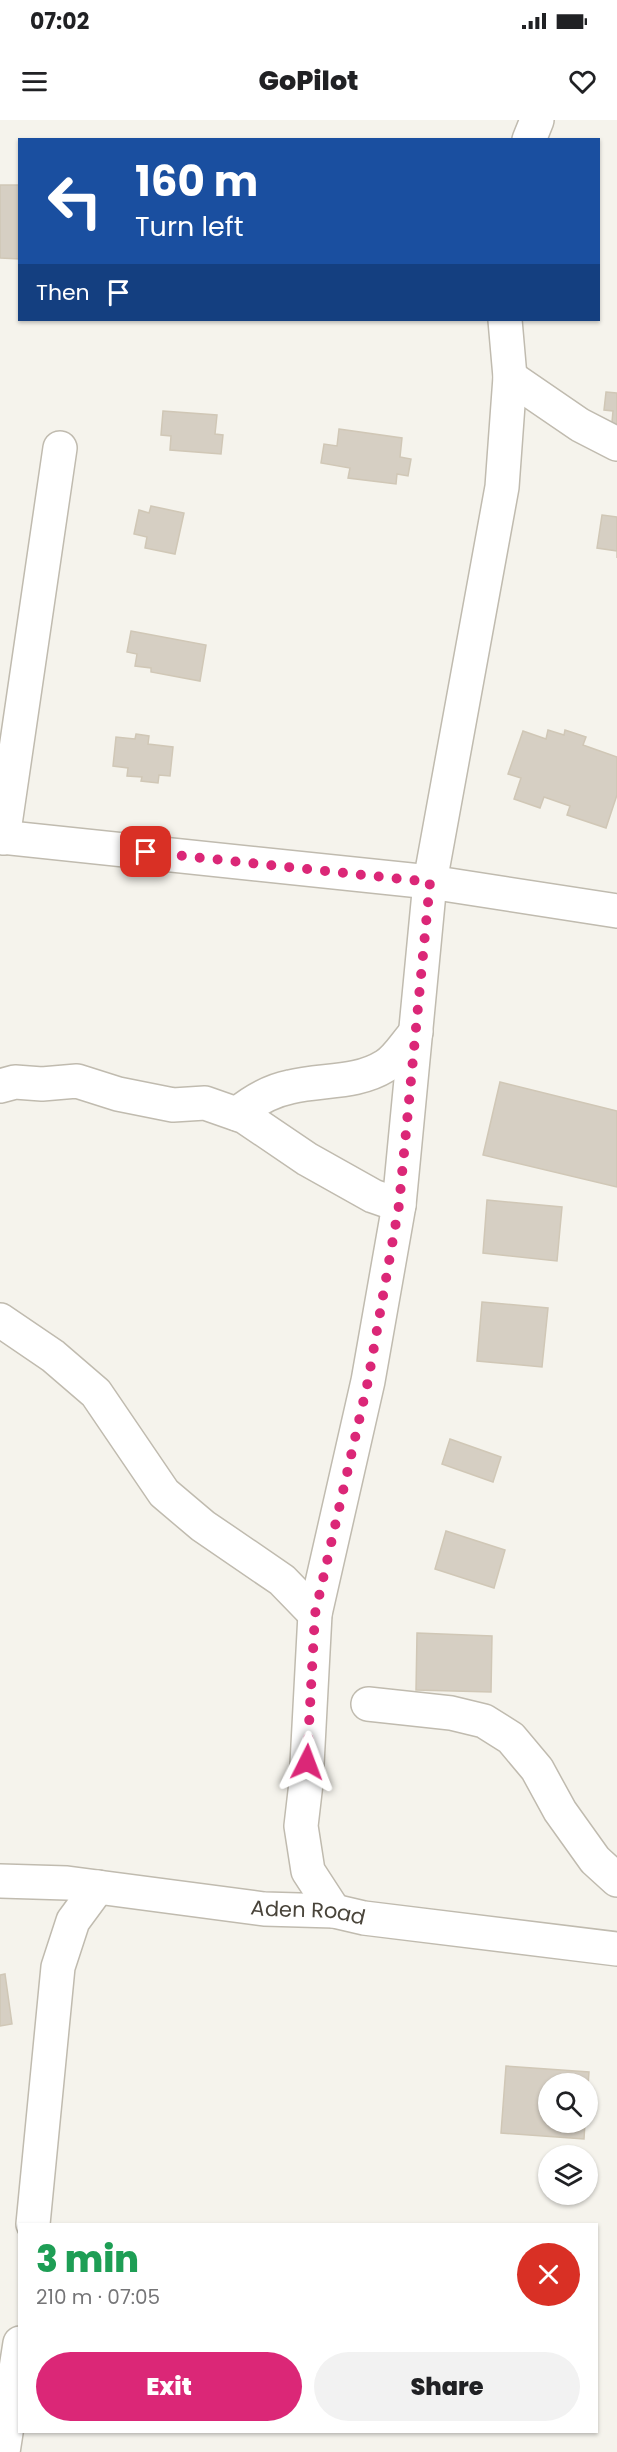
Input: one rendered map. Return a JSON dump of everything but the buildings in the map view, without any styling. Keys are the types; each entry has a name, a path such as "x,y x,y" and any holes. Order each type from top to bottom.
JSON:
{"street":[{"path":"530,138 537,120"},
{"path":"334,1911 308,1871 301,1826 306,1783 315,1614 368,1381 399,1205 430,882 502,487 510,376 505,321"},
{"path":"510,376 580,425 617,444"},
{"path":"60,448 2,837 430,882 617,910"},
{"path":"237,1114 269,1093 290,1086 350,1080 369,1075 387,1065 416,1032"},
{"path":"0,1086 15,1082 42,1084 77,1081 118,1094 173,1105 205,1103 237,1114 307,1159 373,1196 399,1205"},
{"path":"0,1320 53,1356 96,1393 164,1493 203,1526 282,1580 315,1614"},
{"path":"368,1704 451,1713 484,1721 511,1738 537,1769 560,1811 595,1860 617,1880"},
{"name":"Aden Road","path":"0,1881 67,1883 264,1909 334,1911 364,1918 617,1949"},
{"path":"33,2223 58,1967 74,1921 98,1887"},
{"path":"3,2452 18,2356"}],"route":[{"path":"146,852 430,882 399,1205 368,1381 315,1614 307,1762"}]}
